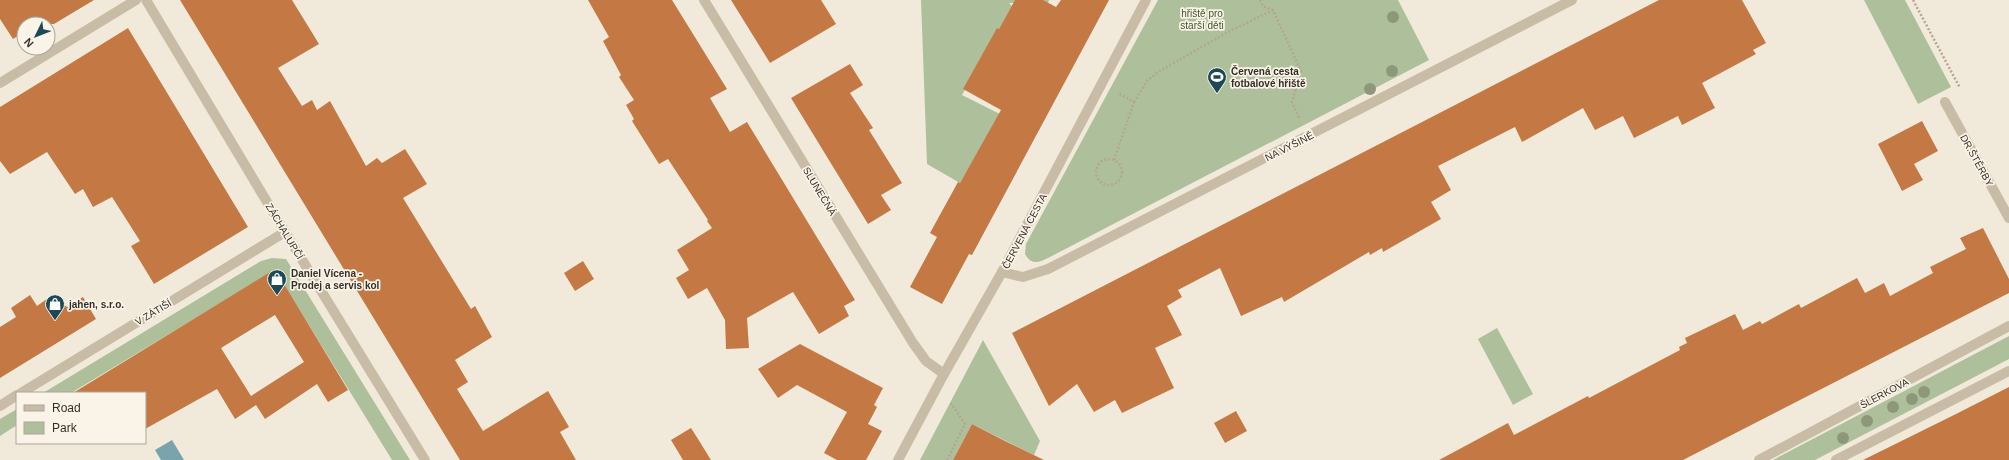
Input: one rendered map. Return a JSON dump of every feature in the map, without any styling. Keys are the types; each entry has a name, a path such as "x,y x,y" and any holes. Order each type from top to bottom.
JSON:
{"street":[{"path":"0,83 136,0"},
{"name":"ZÁCHALUPČÍ","path":"146,0 285,232 425,460"},
{"name":"SLUNEČNÁ","path":"704,0 913,343 926,361 944,374"},
{"name":"ČERVENÁ CESTA","path":"898,460 944,374 1002,272 1146,0"},
{"name":"NA VÝŠINĚ","path":"1002,272 1023,277 1040,273 1291,145 1566,1"},
{"name":"DR.ŠTĚRBY","path":"1945,102 2009,218"},
{"name":"V ZÁTIŠÍ","path":"23,392 285,232"},
{"name":"ŠLERKOVA","path":"1759,460 2009,326"},
{"path":"1836,460 2009,371"},
{"path":"0,406 16,396"}],"path":[{"path":"1260,0 1263,6 1273,10 1300,71 1292,102 1301,121 1294,134 1287,137 1291,145"},
{"path":"1114,160 1134,102 1147,81 1158,72 1222,35 1273,10"},
{"path":"1102,83 1134,102"},
{"path":"1114,160 1122,169 1122,177 1117,184 1104,185 1096,176 1097,167 1102,161 1114,160"},
{"path":"947,397 965,424 947,460"}],"green space":[{"path":"921,0 1049,0 1048,3 1009,3 1012,6 962,95 1000,114 960,183 927,164"},
{"name":"hřiště pro starší děti","path":"1158,0 1398,0 1429,60 1048,258 1038,262 1032,261 1027,258 1025,254 1026,244"},
{"path":"1864,0 1905,0 1951,87 1918,104"},
{"path":"272,258 286,259 410,460 392,460 275,270 73,392 45,392 261,261"},
{"path":"1497,328 1533,394 1513,405 1478,339"},
{"path":"2009,336 2009,359 1815,460 1773,460"},
{"path":"983,340 1040,441 1034,455 972,424 953,460 920,460"},
{"path":"16,410 16,426 0,436 0,419"}],"water":[{"path":"172,440 184,460 161,460 155,450"}],"building":[{"path":"0,0 94,0 56,23 56,16 16,16 16,37 13,39 0,19"},
{"path":"180,0 292,0 319,44 278,68 302,106 312,100 317,110 330,101 366,166 377,158 382,163 405,149 427,184 403,198 471,309 475,306 492,337 455,360 468,382 457,389 483,431 548,391 569,427 560,432 576,460 460,460"},
{"path":"588,0 672,0 727,89 710,98 730,132 747,122 855,300 844,306 849,316 819,334 793,292 747,318 749,348 726,349 725,320 707,288 688,299 676,278 689,270 677,250 712,228 668,159 659,164 632,121 634,119 626,105 634,100 619,77 621,75 603,41 609,37"},
{"path":"731,0 821,0 836,24 770,63"},
{"path":"1015,0 1043,0 1056,7 1061,0 1109,0 972,255 969,254 942,304 910,287 937,237 930,233 958,182 960,183 1001,110 963,89 997,28 999,29"},
{"path":"1659,0 1742,0 1766,43 1753,50 1756,54 1702,83 1715,108 1682,125 1678,116 1634,138 1623,116 1595,130 1583,108 1522,142 1515,127 1438,166 1451,190 1431,202 1441,219 1383,252 1382,248 1370,255 1369,252 1284,302 1282,297 1241,316 1220,268 1178,290 1182,297 1167,306 1182,335 1155,348 1174,388 1122,413 1115,400 1094,412 1077,384 1049,406 1012,333"},
{"path":"128,28 248,227 154,284 131,246 140,241 112,197 93,207 83,189 75,194 47,152 10,174 0,161 0,107"},
{"path":"850,64 863,85 850,93 873,128 869,130 902,183 881,195 891,210 868,224 791,98"},
{"path":"1922,121 1938,151 1914,164 1923,180 1902,191 1878,144"},
{"path":"1983,228 2009,279 2009,293 1683,460 1439,460 1508,423 1514,435 1588,396 1589,398 1680,350 1679,347 1687,343 1685,338 1735,314 1743,330 1760,321 1762,324 1799,304 1801,308 1857,278 1865,293 1884,283 1890,296 1933,273 1930,267 1966,249 1960,238"},
{"path":"583,261 594,279 575,291 564,273"},
{"path":"275,269 348,390 328,402 317,384 265,419 256,405 235,419 217,389 146,428 146,392 75,392","holes":["275,315 304,362 251,396 221,348"]},
{"path":"30,295 37,306 51,296 67,307 83,297 96,319 0,378 0,327 16,317 11,308"},
{"path":"800,344 883,388 874,405 877,407 868,424 882,431 866,460 837,460 824,453 847,412 797,385 778,398 758,369"},
{"path":"2009,387 2009,460 1863,460 1956,414"},
{"path":"1236,411 1247,431 1225,443 1214,423"},
{"path":"972,424 1005,441 1044,460 953,460"},
{"path":"691,428 711,460 683,460 671,440"}],"place":[{"name":"Červená cesta fotbalové hřiště","path":"1217,94"},
{"name":"Daniel Vícena - Prodej a servis kol","path":"277,296"},
{"name":"jahen, s.r.o.","path":"55,321"}]}
